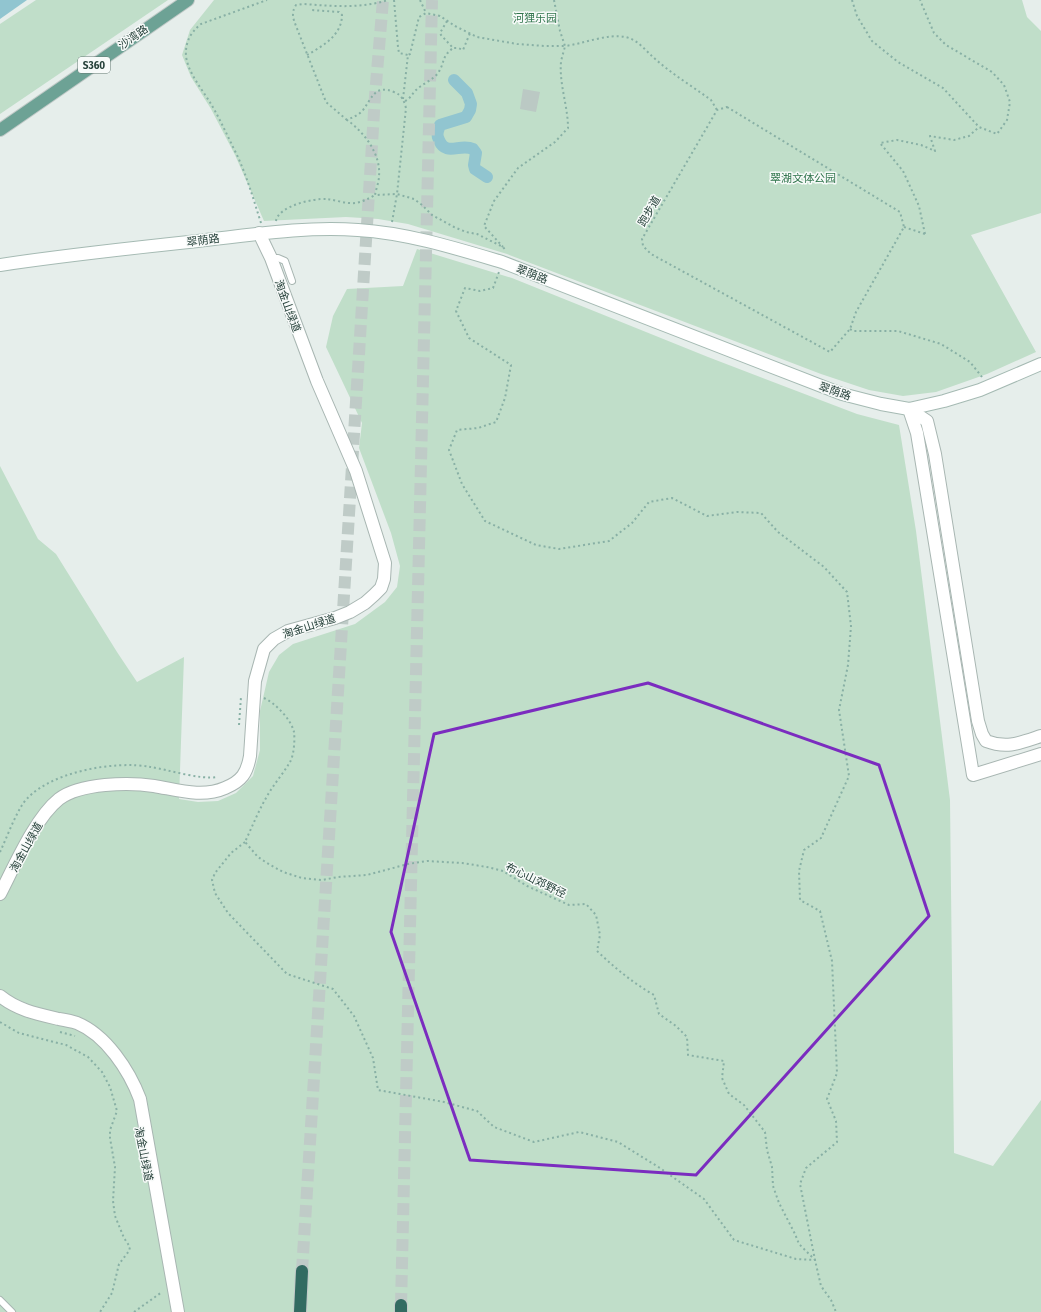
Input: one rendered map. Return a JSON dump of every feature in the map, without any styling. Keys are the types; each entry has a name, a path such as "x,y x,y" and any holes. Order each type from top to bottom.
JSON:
{"highway":[{"path":"300,1312 302,1271"}],"main road":[{"name":"沙湾路","path":"0,130 188,0"}],"street":[{"name":"淘金山绿道","path":"0,894 37,825 44,815 60,799 72,792 94,786 119,784 154,786 183,792 209,793 218,791 239,780 245,773 249,762 255,681 264,649 274,639 288,632 350,612 374,595 380,588 384,579 385,563 356,471 317,381 260,229"},
{"name":"翠荫路","path":"0,266 46,258 260,229 358,230 396,234 502,262 842,394 881,404 909,409 944,402 980,390 1041,364"},
{"path":"909,409 927,421 935,454 978,721 982,734 986,741 1004,746 1015,745 1041,736"},
{"path":"909,409 917,432 973,775 1041,754"},
{"name":"淘金山绿道","path":"0,996 9,1003 24,1010 77,1023 96,1034 113,1052 133,1082 140,1099 178,1312"}],"lane":[{"path":"271,258 278,258 285,261 292,281"},
{"path":"0,1300 12,1312"}],"path":[{"path":"260,229 252,193 236,153 217,115 192,74 188,63 186,50 190,35 194,29 201,24 267,0"},
{"path":"375,195 379,176 376,156 365,137 355,126 326,102 307,55 292,10 296,5 303,4 354,6 375,4 388,0"},
{"path":"394,0 398,47 400,53 408,55"},
{"path":"420,0 426,13"},
{"path":"505,256 506,251 484,226 494,201 518,168 555,142 568,128 568,113 563,92 561,62 565,46 554,0"},
{"path":"852,0 857,16 872,41 898,62 943,88 979,127 998,134 1007,120 1010,102 1004,85 992,72 946,45 934,33 920,0"},
{"path":"307,55 326,44 342,23 342,15 339,12 312,10"},
{"path":"391,224 397,194 406,108 404,100 408,55 410,54 419,17 426,13 440,16 476,37 518,44 565,46 625,36 642,45 652,56 711,100 717,110 727,107 900,212 904,227 925,234 919,206 903,171 880,143 897,140 921,145 934,151 930,136 954,140 969,136 979,127"},
{"path":"447,20 440,32 452,48"},
{"path":"404,100 408,100 416,90 438,72 443,60 452,48 463,50 470,33"},
{"path":"347,120 359,114 372,96 380,90 391,90 397,93 404,100"},
{"name":"跑步道","path":"717,110 642,239 643,246 651,254 830,352 850,329 856,312 904,227"},
{"path":"276,223 276,218 279,214 299,204 326,199 353,203 365,201 375,195 397,194 414,199 432,215 454,227 466,232 477,234 503,247"},
{"path":"500,269 493,288 480,290 465,288 456,311 469,338 511,365 506,398 496,422 478,428 457,430 449,450 462,484 485,521 536,545 559,549 609,541 632,523 649,502 672,498 706,516 737,512 761,513 778,532 824,567 848,592 851,626 848,665 839,710 849,776 821,838 804,850 799,871 800,900 820,911 832,961 836,1073 826,1099 836,1121 837,1142 806,1168 800,1184 821,1286 831,1300 836,1312"},
{"path":"850,329 853,331 898,331 941,344 970,362 981,376"},
{"path":"260,696 272,702 281,711 294,731 291,760 266,798 245,842 231,853 215,873 212,880 215,893 228,913 287,974 333,989 354,1016 372,1058 378,1090 444,1102 477,1111 494,1127 534,1142 579,1132 618,1142 660,1168 704,1199 734,1240 796,1259 815,1260"},
{"name":"布心山郊野径","path":"245,842 258,857 267,863 284,872 302,878 322,880 338,877 367,875 408,864 427,861 462,863 503,871 541,892 569,905 586,904 596,915 600,935 597,951 617,970 641,988 654,995 659,1014 676,1026 687,1037 688,1055 724,1061 722,1078 729,1094 744,1105 765,1132 767,1150 772,1167 773,1186 779,1203 800,1244 815,1260"},
{"path":"0,1022 19,1032 66,1045 88,1057 102,1072 110,1087 117,1111 110,1130 115,1167 113,1201 115,1216 124,1238 130,1247 129,1251 119,1264 112,1293 100,1312"},
{"path":"57,1032 76,1036"},
{"path":"134,1312 158,1296 166,1288"}],"highlighted area":[{"path":"648,683 879,765 929,916 696,1175 470,1160 391,932 434,734"}],"green space":[{"path":"36,0 168,0 0,114 0,24"},
{"name":"翠湖文体公园","path":"214,0 1022,0 1027,17 1041,31 1041,213 971,235 1036,352 987,374 936,392 903,396 869,390 821,374 507,254 408,224 378,219 346,217 264,221 235,155 211,109 191,77 182,55 190,30"},
{"path":"417,249 512,278 708,357 857,414 899,425 916,531 950,800 954,1153 993,1166 1041,1100 1041,1312 0,1312 0,466 38,539 56,554 137,682 184,657 179,799 198,802 218,801 236,793 253,776 260,750 260,711 269,672 279,655 293,644 355,624 385,602 397,587 400,566 391,533 359,448 362,423 326,347 333,316 347,289 403,286"}],"water":[{"path":"0,0 27,0 0,19"}],"building":[{"path":"523,89 540,92 536,112 520,109"}],"waterway":[{"path":"454,80 467,93 471,104 470,110 466,117 440,125 438,138 445,148 449,149 463,147 473,149 476,153 474,165 475,169 487,177"}],"tunnel":[{"path":"302,1271 375,96 383,0"},
{"path":"401,1305 432,0"}],"park label":[{"name":"河狸乐园","path":"535,18"}]}
